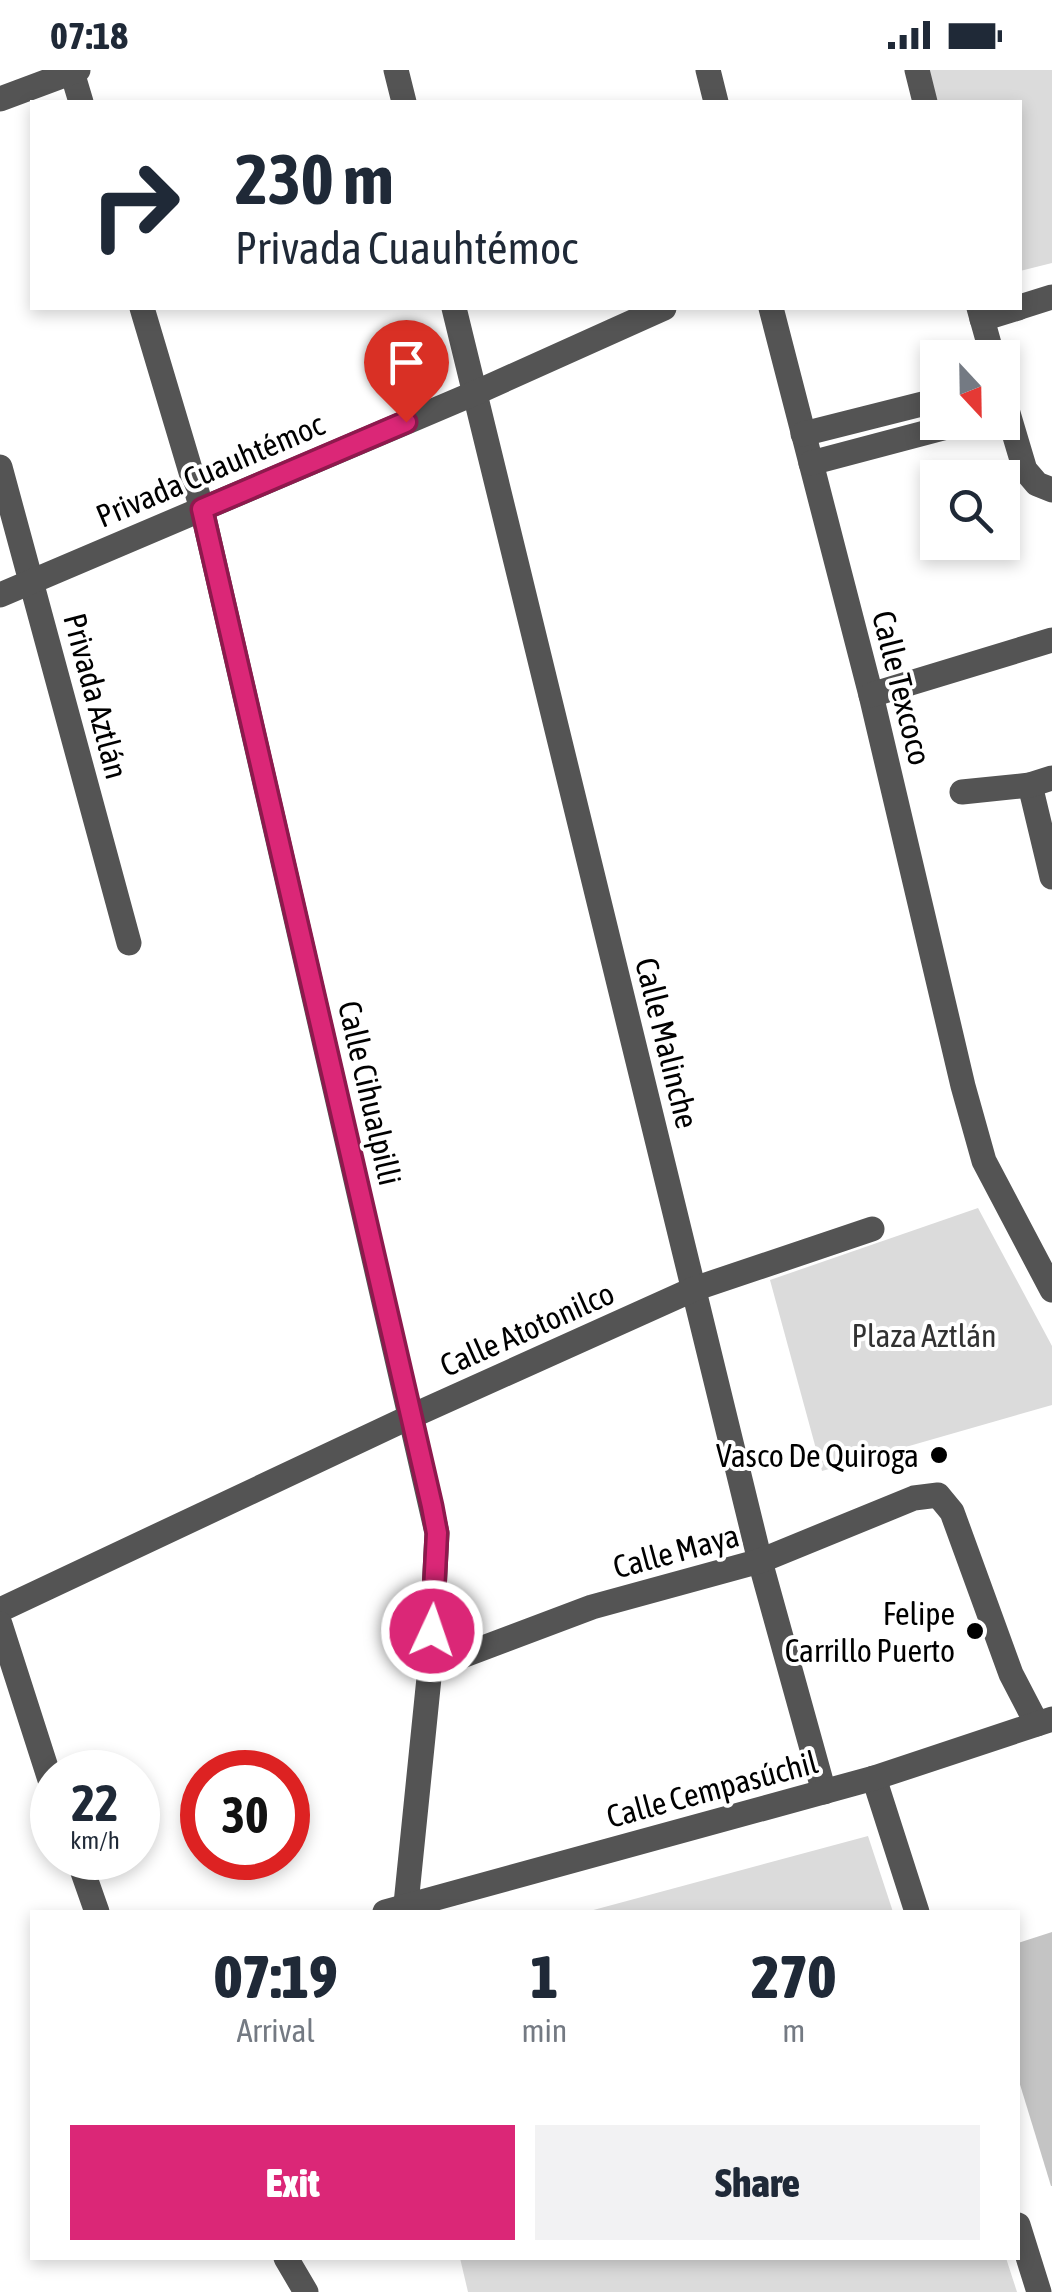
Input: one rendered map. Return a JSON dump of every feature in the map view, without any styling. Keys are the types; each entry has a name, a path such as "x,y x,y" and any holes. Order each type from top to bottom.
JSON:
{"street":[{"path":"396,70 404,100"},
{"path":"708,70 716,100"},
{"path":"917,70 925,100"},
{"path":"0,99 75,71 81,100"},
{"path":"1022,306 1052,297"},
{"name":"Calle Cihualpilli","path":"143,310 202,509 437,1533 430,1668 396,1908"},
{"name":"Calle Malinche","path":"454,310 760,1561 824,1792"},
{"name":"Privada Cuauhtémoc","path":"0,595 659,310"},
{"name":"Calle Texcoco","path":"772,310 871,695 984,1161 1052,1290"},
{"path":"981,313 988,340"},
{"path":"803,434 920,405"},
{"path":"811,464 920,434"},
{"path":"1015,440 1025,470 1037,484 1052,490"},
{"name":"Privada Aztlán","path":"0,467 129,943"},
{"path":"871,695 1052,640"},
{"path":"962,792 1041,782 1052,877"},
{"name":"Calle Atotonilco","path":"0,1610 412,1416 694,1289 872,1228"},
{"name":"Calle Maya","path":"430,1668 592,1607 760,1561 914,1498 938,1495 952,1512 1010,1674 1044,1721"},
{"path":"0,1624 40,1750"},
{"name":"Calle Cempasúchil","path":"396,1908 874,1778 1044,1721"},
{"path":"874,1778 916,1910"},
{"path":"86,1880 96,1910"},
{"path":"1020,2231 1039,2292"},
{"path":"287,2260 306,2292"}],"green space":[{"path":"916,70 1052,70 1052,263 1022,270 1022,100 927,100"},
{"name":"Plaza Aztlán","path":"978,1208 1052,1346 1052,1405 822,1471 770,1280"},
{"path":"868,1836 892,1910 593,1910"},
{"path":"460,2260 1007,2260 1017,2292 468,2292"}],"building":[{"path":"1052,1932 1052,2186 1020,2085 1020,1942"}],"place":[{"name":"Vasco De Quiroga","path":"939,1455"},
{"name":"Felipe Carrillo Puerto","path":"975,1631"}],"route":[{"path":"406,422 202,509 432,1506 437,1533 432,1631"}]}
